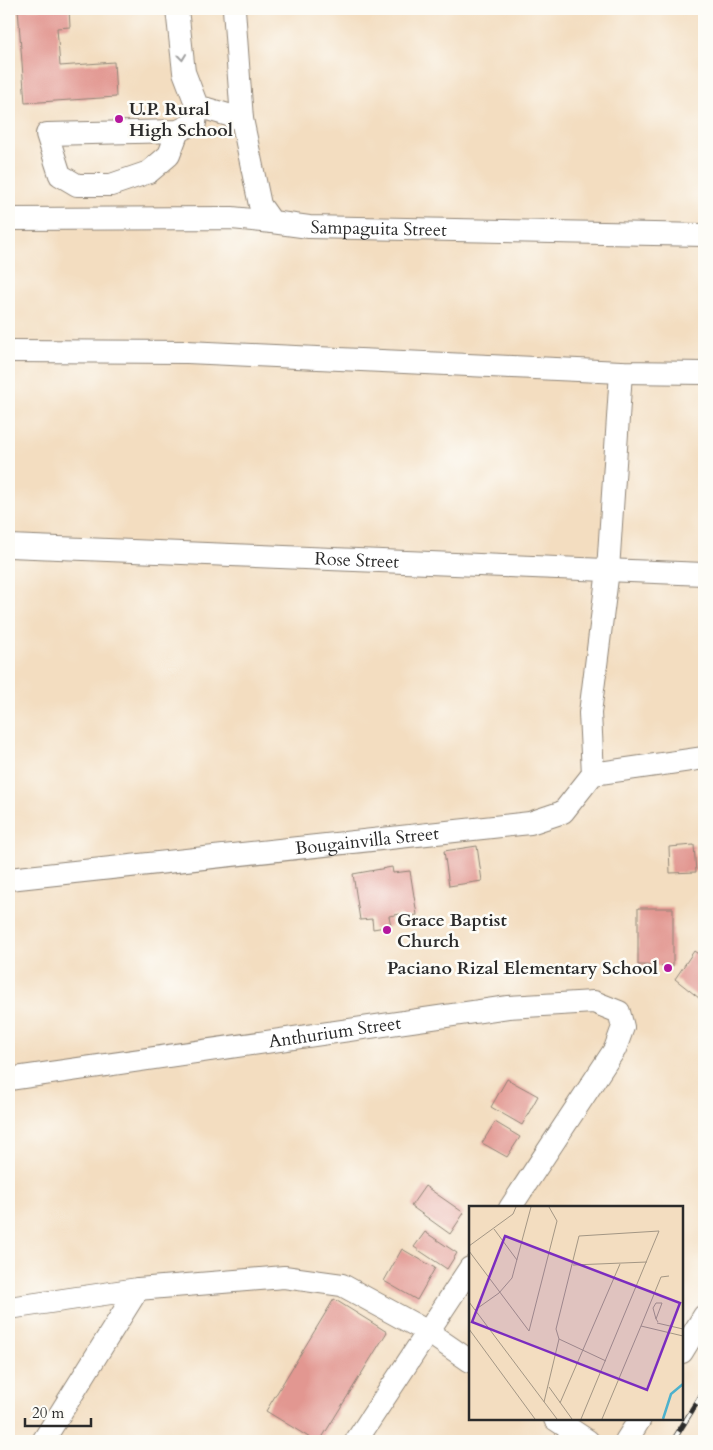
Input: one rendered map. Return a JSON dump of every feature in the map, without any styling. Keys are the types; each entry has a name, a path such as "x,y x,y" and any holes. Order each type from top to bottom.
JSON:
{"street":[{"path":"177,9 184,72 197,106 195,123 178,131 47,134 60,175 77,185 111,185 149,172 169,155 178,131"},
{"path":"234,9 242,119 260,205 272,222"},
{"path":"197,106 242,119"},
{"name":"Sampaguita Street","path":"9,219 232,218 308,227 704,235"},
{"path":"9,351 187,352 621,372 704,373"},
{"path":"621,372 608,570 590,714 593,774 704,758"},
{"name":"Rose Street","path":"9,546 704,574"},
{"name":"Bougainvilla Street","path":"11,872 530,823 563,812 593,774"},
{"name":"Anthurium Street","path":"9,1079 508,1007 594,1002 619,1012 623,1028 615,1049 511,1206"},
{"path":"356,1441 469,1270"},
{"path":"9,1308 138,1289 284,1277 342,1285 428,1332 469,1360"},
{"path":"43,1441 138,1289"},
{"path":"683,1350 704,1316"},
{"path":"556,1420 588,1441"},
{"path":"626,1441 639,1420"}],"building":[{"path":"18,9 69,9 70,27 57,28 60,66 114,62 116,97 25,103"},
{"path":"694,845 696,872 670,873 669,847"},
{"path":"477,846 482,881 449,886 444,851"},
{"path":"392,867 393,873 410,871 417,915 401,918 400,914 389,916 391,926 373,929 372,919 360,920 353,874"},
{"path":"638,908 673,908 673,966 638,965"},
{"path":"694,951 704,958 704,1002 675,979"},
{"path":"507,1079 538,1096 522,1125 491,1107"},
{"path":"495,1122 520,1137 507,1157 482,1143"},
{"path":"425,1186 464,1213 450,1234 411,1206"},
{"path":"425,1232 457,1253 447,1269 414,1247"},
{"path":"402,1249 435,1268 417,1300 384,1281"},
{"path":"334,1299 387,1332 320,1441 315,1441 266,1411"}],"railway":[{"path":"673,1441 704,1391"}],"place":[{"name":"U.P. Rural High School","path":"119,119"},
{"name":"Grace Baptist Church","path":"387,930"},
{"name":"Paciano Rizal Elementary School","path":"668,968"}]}
